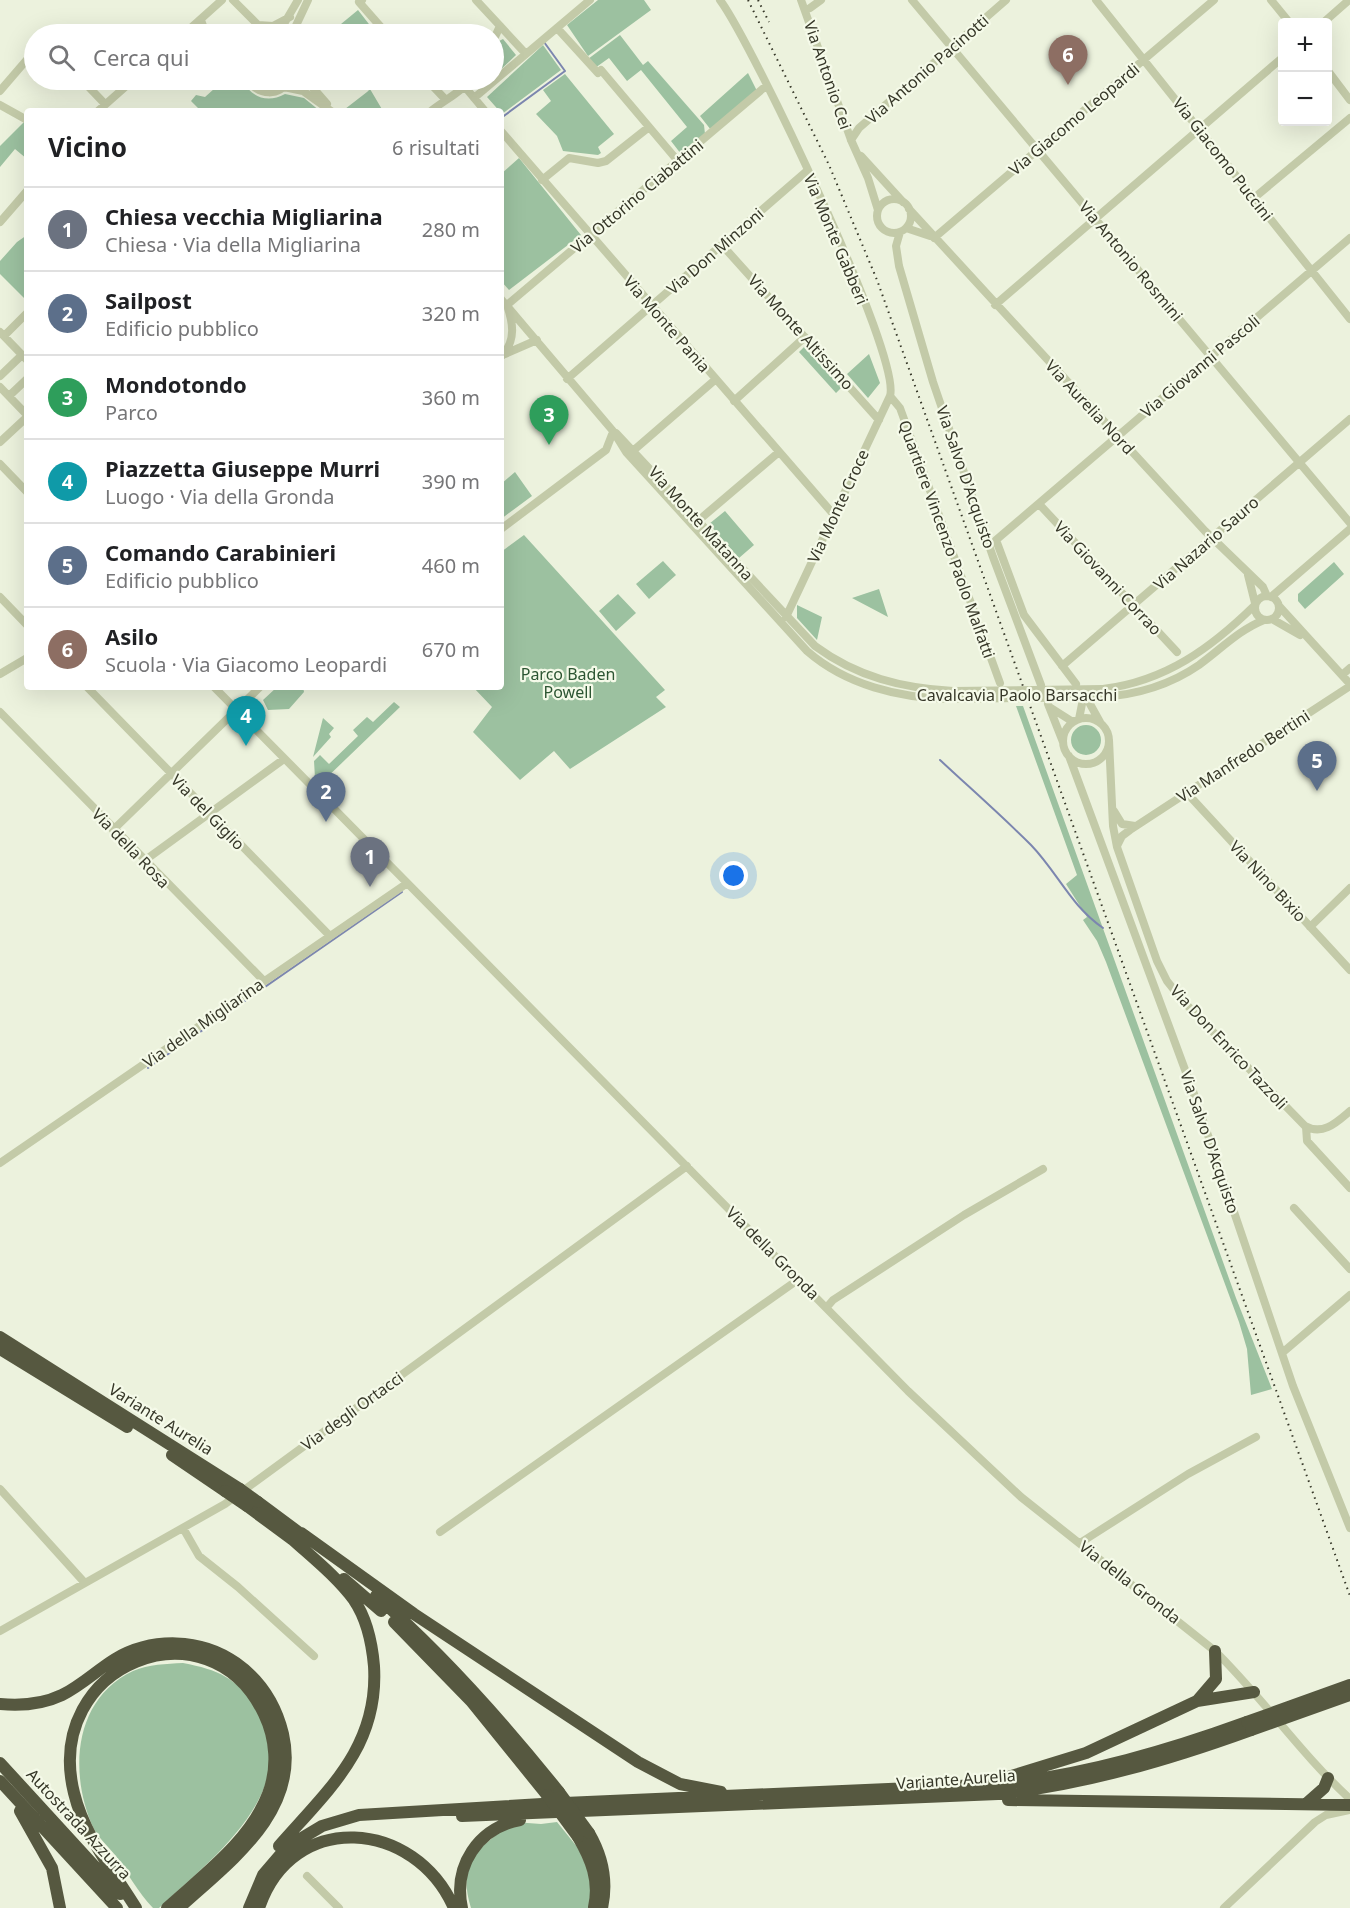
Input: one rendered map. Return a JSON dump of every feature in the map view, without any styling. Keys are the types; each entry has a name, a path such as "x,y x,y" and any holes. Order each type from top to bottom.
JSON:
{"highway":[{"name":"Variante Aurelia","path":"0,1337 240,1489 252,1504"},
{"name":"Variante Aurelia","path":"0,1348 225,1491 252,1504 296,1536"},
{"path":"296,1536 386,1604 441,1656 508,1729 583,1835 599,1853 605,1879 602,1908"},
{"path":"296,1536 660,1775 680,1784 700,1789 769,1795"},
{"path":"244,1908 259,1872 345,1771 357,1751 370,1717 374,1671 366,1624 358,1607 296,1536"},
{"path":"0,1704 27,1704 56,1698 124,1654 156,1644 185,1644 210,1650 231,1660 253,1678 273,1705 280,1725 285,1752 282,1786 272,1811 260,1830 238,1854 180,1908"},
{"path":"1197,1701 1216,1679 1215,1651"},
{"path":"134,1908 80,1815 71,1782 70,1747 83,1707 108,1677 143,1658 175,1654 213,1663 230,1672 249,1690 269,1724 274,1761 268,1793 248,1829 167,1908"},
{"name":"Variante Aurelia","path":"549,1813 965,1797 1031,1791 1090,1780 1150,1765 1350,1685"},
{"path":"953,1788 1009,1777 1068,1760 1197,1701 1254,1692"},
{"name":"Variante Aurelia","path":"769,1795 953,1788 1040,1780 1086,1772 1142,1758 1350,1695"},
{"name":"Autostrada Azzurra","path":"0,1763 134,1908"},
{"path":"1307,1803 1324,1788 1328,1778"},
{"path":"2,1783 38,1839 52,1868 60,1908"},
{"name":"Autostrada Azzurra","path":"2,1783 117,1908"},
{"path":"254,1908 263,1886 280,1861 340,1819 375,1812 769,1795"},
{"path":"965,1797 1350,1805"},
{"path":"249,1908 257,1886 273,1862 287,1847 345,1824 381,1819 549,1813"},
{"path":"462,1908 460,1893 463,1870 475,1845 505,1823 549,1813"},
{"path":"583,1835 597,1891 594,1908"},
{"path":"260,1908 266,1892 283,1867 303,1851 316,1836"},
{"path":"316,1836 358,1837 396,1846 430,1871 454,1908"}],"street":[{"path":"196,24 222,0"},
{"path":"233,0 257,24"},
{"path":"285,24 298,0"},
{"path":"297,24 308,0"},
{"path":"476,0 498,24"},
{"path":"504,73 590,0"},
{"path":"720,0 766,86"},
{"name":"Via Antonio Cei","path":"801,0 878,210"},
{"path":"810,9 821,0"},
{"name":"Via Antonio Rosmini","path":"912,0 1350,523"},
{"name":"Via Antonio Pacinotti","path":"851,140 859,128 1006,0"},
{"name":"Via Giacomo Puccini","path":"1096,0 1350,319"},
{"name":"Via Giacomo Leopardi","path":"934,238 1214,0"},
{"path":"1271,0 1286,18"},
{"path":"1329,18 1349,0"},
{"path":"360,1 379,24"},
{"path":"276,24 290,16"},
{"path":"201,20 202,24"},
{"path":"557,28 598,73 602,70 677,160"},
{"path":"504,30 526,54"},
{"path":"995,305 1278,62"},
{"path":"0,91 24,63"},
{"path":"1329,72 1350,100"},
{"name":"Via Ottorino Ciabattini","path":"504,302 590,235 766,86"},
{"name":"Via Monte Gabberi","path":"766,86 831,218 878,342 891,384 890,396"},
{"path":"92,90 105,104"},
{"path":"101,108 121,90"},
{"path":"301,90 328,108"},
{"path":"314,90 329,108"},
{"path":"436,90 445,99"},
{"path":"434,108 460,90"},
{"path":"467,90 482,108"},
{"path":"474,98 483,90"},
{"path":"0,105 24,118"},
{"path":"1254,198 1350,118"},
{"path":"542,180 569,158 598,163 606,161 649,127"},
{"name":"Via Monte Pania","path":"504,135 651,307 834,515"},
{"name":"Via Antonio Cei","path":"855,150 907,207"},
{"name":"Via Don Minzoni","path":"567,379 808,170"},
{"path":"0,222 24,195"},
{"path":"892,200 907,207 910,219 903,230 891,233 883,229 877,221 878,210 884,203 892,200"},
{"name":"Via Aurelia Nord","path":"907,207 995,305 1211,537 1263,587 1269,596"},
{"name":"Via Salvo D'Acquisto","path":"883,229 899,266 945,417 1041,686"},
{"name":"Via Aurelia Nord","path":"903,230 934,238"},
{"name":"Via Salvo D'Acquisto","path":"899,266 896,246 903,230"},
{"name":"Via Giovanni Pascoli","path":"1062,666 1024,615 996,540 1350,238"},
{"name":"Via Monte Altissimo","path":"722,245 879,420"},
{"path":"504,302 512,338 504,352"},
{"name":"Via Monte Matanna","path":"504,302 567,379 775,617"},
{"path":"24,316 2,334 24,356"},
{"path":"734,400 805,337"},
{"path":"504,355 537,340"},
{"path":"0,376 24,358"},
{"path":"504,527 606,450 630,451 716,379"},
{"path":"9,396 24,382"},
{"path":"0,387 24,413"},
{"name":"Via Monte Croce","path":"786,617 890,396"},
{"name":"Quartiere Vincenzo Paolo Malfatti","path":"890,396 900,408 1000,684"},
{"path":"0,442 24,419"},
{"name":"Via Nazario Sauro","path":"1062,666 1350,419"},
{"path":"606,450 613,431"},
{"name":"Via Monte Matanna","path":"630,451 699,520 786,617"},
{"path":"699,520 779,452"},
{"path":"0,464 24,489"},
{"name":"Via Giovanni Corrao","path":"1039,504 1177,652"},
{"path":"1314,646 1291,627 1256,613 1255,604 1260,598 1269,596 1350,529"},
{"name":"Via Aurelia Nord","path":"1248,574 1255,604"},
{"path":"1269,596 1350,685"},
{"path":"0,597 24,622"},
{"name":"Cavalcavia Paolo Barsacchi","path":"1102,693 1137,683 1177,667 1210,646 1255,604"},
{"path":"1268,619 1278,613 1279,606"},
{"name":"Cavalcavia Paolo Barsacchi","path":"775,617 813,657 850,678 898,694 951,695 1102,693 1143,690 1178,677 1197,666 1243,630 1268,619"},
{"name":"Cavalcavia Paolo Barsacchi","path":"786,617 815,646 855,671 904,686 951,695"},
{"path":"0,674 24,660"},
{"path":"1062,666 1076,684"},
{"path":"1342,675 1350,668"},
{"name":"Via Manfredo Bertini","path":"1117,847 1122,837 1136,826 1350,685"},
{"name":"Via del Giglio","path":"90,690 330,936"},
{"name":"Via della Gronda","path":"217,690 406,884 955,1436 1021,1497 1215,1651 1254,1692 1328,1778 1350,1799"},
{"path":"113,830 257,690"},
{"path":"1063,742 1065,731 1076,720 1086,704 1106,729 1109,740 1105,753 1089,763 1080,777 1081,790"},
{"name":"Via Salvo D'Acquisto","path":"1100,722 1090,718 1076,720 1062,718 1048,705 1190,1084 1282,1353 1350,1528"},
{"name":"Via della Rosa","path":"0,712 113,830 264,981"},
{"name":"Via Don Enrico Tazzoli","path":"1109,740 1110,780 1117,847 1157,961 1167,981 1183,1001 1306,1127 1307,1141 1350,1188"},
{"path":"1069,756 1103,769 1110,780"},
{"path":"144,861 284,759"},
{"name":"Via Nino Bixio","path":"1186,792 1350,970"},
{"path":"1114,810 1122,824 1136,826"},
{"name":"Via della Migliarina","path":"0,1163 406,884"},
{"path":"1310,927 1350,888"},
{"path":"1306,1127 1328,1128 1350,1111"},
{"name":"Via degli Ortacci","path":"0,1631 225,1504 687,1167"},
{"path":"827,1307 833,1300 955,1221 1043,1169"},
{"path":"1294,1208 1350,1269"},
{"path":"440,1532 799,1279"},
{"path":"1282,1353 1350,1295"},
{"path":"1080,1543 1188,1474 1256,1437"},
{"path":"0,1489 84,1582"},
{"path":"183,1528 199,1556 238,1587 314,1656"},
{"path":"1224,1908 1315,1822 1326,1815 1350,1810"},
{"path":"307,1876 339,1908"}],"green space":[{"path":"598,0 644,0 651,10 588,56 567,25"},
{"path":"358,10 369,24 341,24"},
{"path":"620,35 643,65 648,61 704,125 705,134 681,154 671,141 687,127 641,70 627,81 609,58 595,68 588,59"},
{"path":"504,40 516,55 504,66"},
{"path":"543,45 561,70 504,113 504,108 497,108 487,97 495,90 504,90 504,81"},
{"path":"748,73 757,91 711,130 700,116"},
{"path":"565,74 614,134 598,147 601,153 598,155 563,151 557,136 536,114 551,101 543,90"},
{"path":"213,90 249,90 255,95 266,98 285,94 304,98 316,108 198,108 191,101 196,95 205,97"},
{"path":"371,90 381,108 346,108"},
{"path":"24,122 24,156 15,149 0,167 0,146"},
{"path":"519,158 581,235 509,290 504,284 504,171"},
{"path":"24,237 24,298 0,274 0,261"},
{"path":"806,345 842,387 836,393 799,352"},
{"path":"869,354 880,383 868,398 847,374"},
{"path":"515,472 532,496 504,517 504,481"},
{"path":"725,511 754,545 739,558 709,524"},
{"name":"Parco Baden Powell","path":"524,535 665,690 656,697 666,707 570,769 554,751 520,780 473,732 492,707 476,690 504,690 504,550"},
{"path":"663,561 676,575 649,599 636,584"},
{"path":"1334,562 1344,574 1305,609 1298,601 1298,594"},
{"path":"879,589 888,617 852,598"},
{"path":"618,594 636,613 616,631 599,611"},
{"path":"797,605 822,617 817,640 797,618"},
{"path":"274,690 304,690 289,709 268,710 263,700"},
{"path":"394,702 400,707 319,785 315,778 314,761 320,755 329,764 358,736 353,730 367,717 373,722"},
{"path":"1016,706 1023,706 1236,1298 1272,1389 1251,1395 1247,1349 1239,1322 1106,962 1097,941 1083,920 1087,917 1066,884 1077,875"},
{"path":"323,718 334,728 329,734 331,737 313,757"},
{"path":"1086,725 1097,729 1101,740 1097,751 1086,755 1075,751 1071,740 1075,729"},
{"path":"183,1663 217,1672 234,1683 250,1698 269,1739 270,1768 261,1795 246,1821 203,1868 159,1908 153,1908 93,1827 85,1806 79,1762 88,1719 98,1700 113,1684 139,1669"},
{"path":"514,1822 541,1824 557,1822 578,1848 590,1874 590,1908 471,1908 467,1892 467,1878 474,1856 491,1839"}],"waterway":[{"path":"504,116 565,71 544,42"},
{"path":"940,760 1031,845 1073,899 1103,928"},
{"path":"148,1068 402,892"}],"railway":[{"path":"748,0 829,165 877,280 1350,1596"},
{"path":"758,0 769,22"}],"place":[{"name":"Asilo","path":"1068,85"},
{"name":"Mondotondo","path":"549,445"},
{"name":"Piazzetta Giuseppe Murri","path":"246,746"},
{"name":"Comando Carabinieri","path":"1317,791"},
{"name":"Sailpost","path":"326,822"},
{"name":"Chiesa vecchia Migliarina","path":"370,887"}]}
